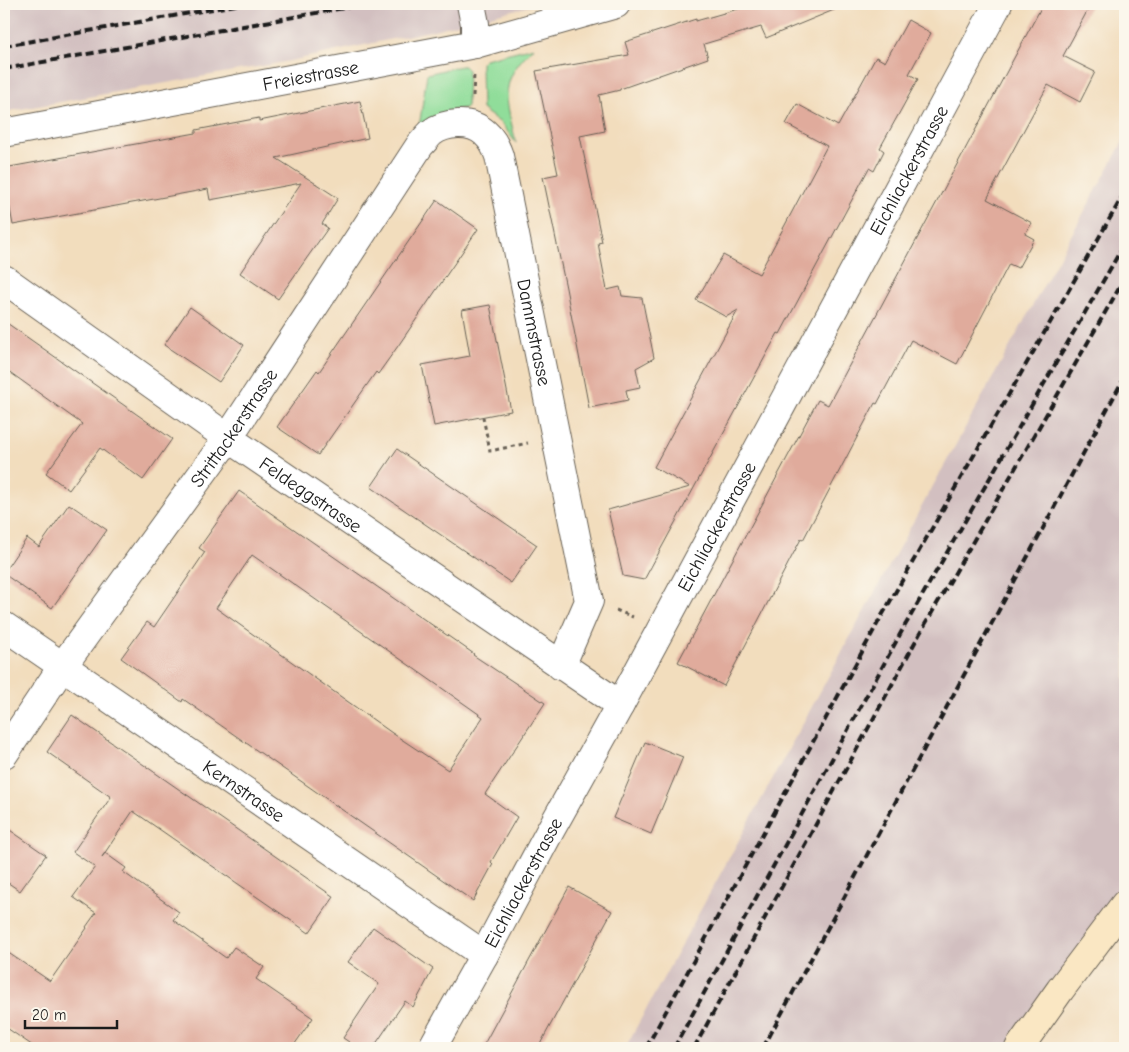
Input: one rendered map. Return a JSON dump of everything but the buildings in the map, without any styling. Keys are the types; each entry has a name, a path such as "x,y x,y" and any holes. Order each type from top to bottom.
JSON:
{"main road":[{"path":"1019,1048 1125,904"}],"street":[{"name":"Freiestrasse","path":"4,133 474,24 616,4"},
{"name":"Eichliackerstrasse","path":"432,1048 620,705 998,4"},
{"name":"Dammstrasse","path":"472,125 485,132 494,143 499,156 589,601"},
{"name":"Strittackerstrasse","path":"4,754 62,666 228,438 420,145 431,133 444,126 472,125"},
{"name":"Feldeggstrasse","path":"4,279 228,438 620,705"},
{"path":"562,666 589,601"},
{"name":"Kernstrasse","path":"4,626 484,955"}],"path":[{"path":"472,125 474,24"},
{"path":"483,417 490,451 556,437"},
{"path":"589,601 662,627"}],"shaded area":[{"path":"4,4 538,4 434,30 290,61 4,112"},
{"path":"1125,138 1125,904 1019,1048 625,1048 912,524"}],"green space":[{"path":"534,47 514,70 507,91 509,114 516,143 502,124 482,109 481,63 485,59"},
{"path":"461,66 468,70 467,106 441,114 419,127 427,74"}],"railway":[{"path":"4,46 241,4"},
{"path":"4,69 366,4"},
{"path":"646,1048 880,619 1125,192"},
{"path":"674,1048 903,629 1125,243"},
{"path":"694,1048 919,635 1125,278"},
{"path":"763,1048 1125,376"}]}
